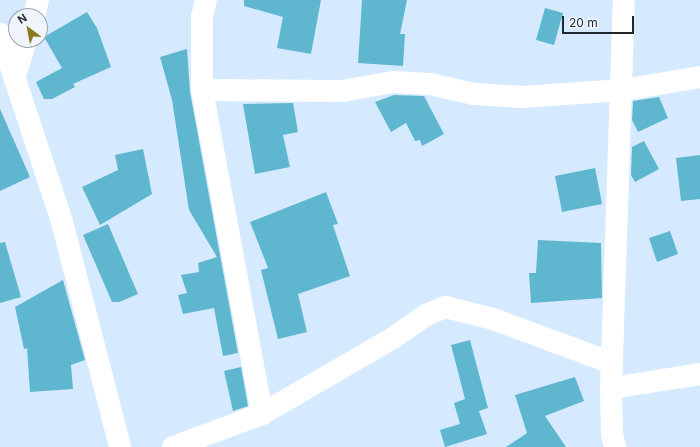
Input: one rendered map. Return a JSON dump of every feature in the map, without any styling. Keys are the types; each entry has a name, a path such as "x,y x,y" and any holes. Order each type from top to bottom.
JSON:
{"street":[{"path":"206,0 202,18 202,90 262,414"},
{"path":"615,447 612,434 611,388 623,90 624,0"},
{"path":"0,34 62,222 120,447"},
{"path":"14,78 23,48"},
{"path":"202,90 342,91 393,82 430,84 474,94 522,97 623,90 700,77"},
{"path":"173,447 262,414 393,338 426,315 445,307 493,319 612,363"},
{"path":"611,388 700,374"}],"building":[{"path":"244,0 321,0 311,54 277,48 283,17 244,6"},
{"path":"362,0 407,0 400,34 405,34 403,66 358,63"},
{"path":"545,8 563,13 554,45 536,40"},
{"path":"87,12 97,28 111,67 73,84 75,87 52,99 44,99 36,82 62,68 48,44 48,35"},
{"path":"187,49 190,92 238,353 223,356 214,308 183,314 178,295 187,293 181,275 199,272 198,263 217,257 189,210 172,100 160,57"},
{"path":"394,95 424,96 444,134 422,146 420,140 415,141 406,123 391,132 375,102"},
{"path":"659,97 668,118 638,132 632,120 633,101"},
{"path":"293,103 298,132 283,135 290,167 255,174 243,104"},
{"path":"0,109 30,177 0,191"},
{"path":"644,141 659,169 635,182 631,175 632,147"},
{"path":"143,149 152,194 100,225 82,187 118,170 115,155"},
{"path":"700,155 700,199 681,201 676,158"},
{"path":"595,168 602,204 562,212 555,176"},
{"path":"326,192 338,224 333,225 350,276 298,294 307,332 278,339 261,270 268,268 250,222"},
{"path":"108,224 138,294 119,302 112,302 83,235"},
{"path":"670,231 678,254 657,262 649,238"},
{"path":"538,240 601,243 602,298 531,303 529,273 536,273"},
{"path":"5,242 21,297 0,303 0,243"},
{"path":"63,280 85,360 71,365 73,389 30,392 27,348 24,349 15,307"},
{"path":"470,340 488,408 479,411 487,434 445,447 440,430 460,424 454,403 465,399 451,345"},
{"path":"241,367 248,406 233,411 224,371"},
{"path":"575,377 584,401 545,416 566,447 506,447 527,433 515,395"}]}
